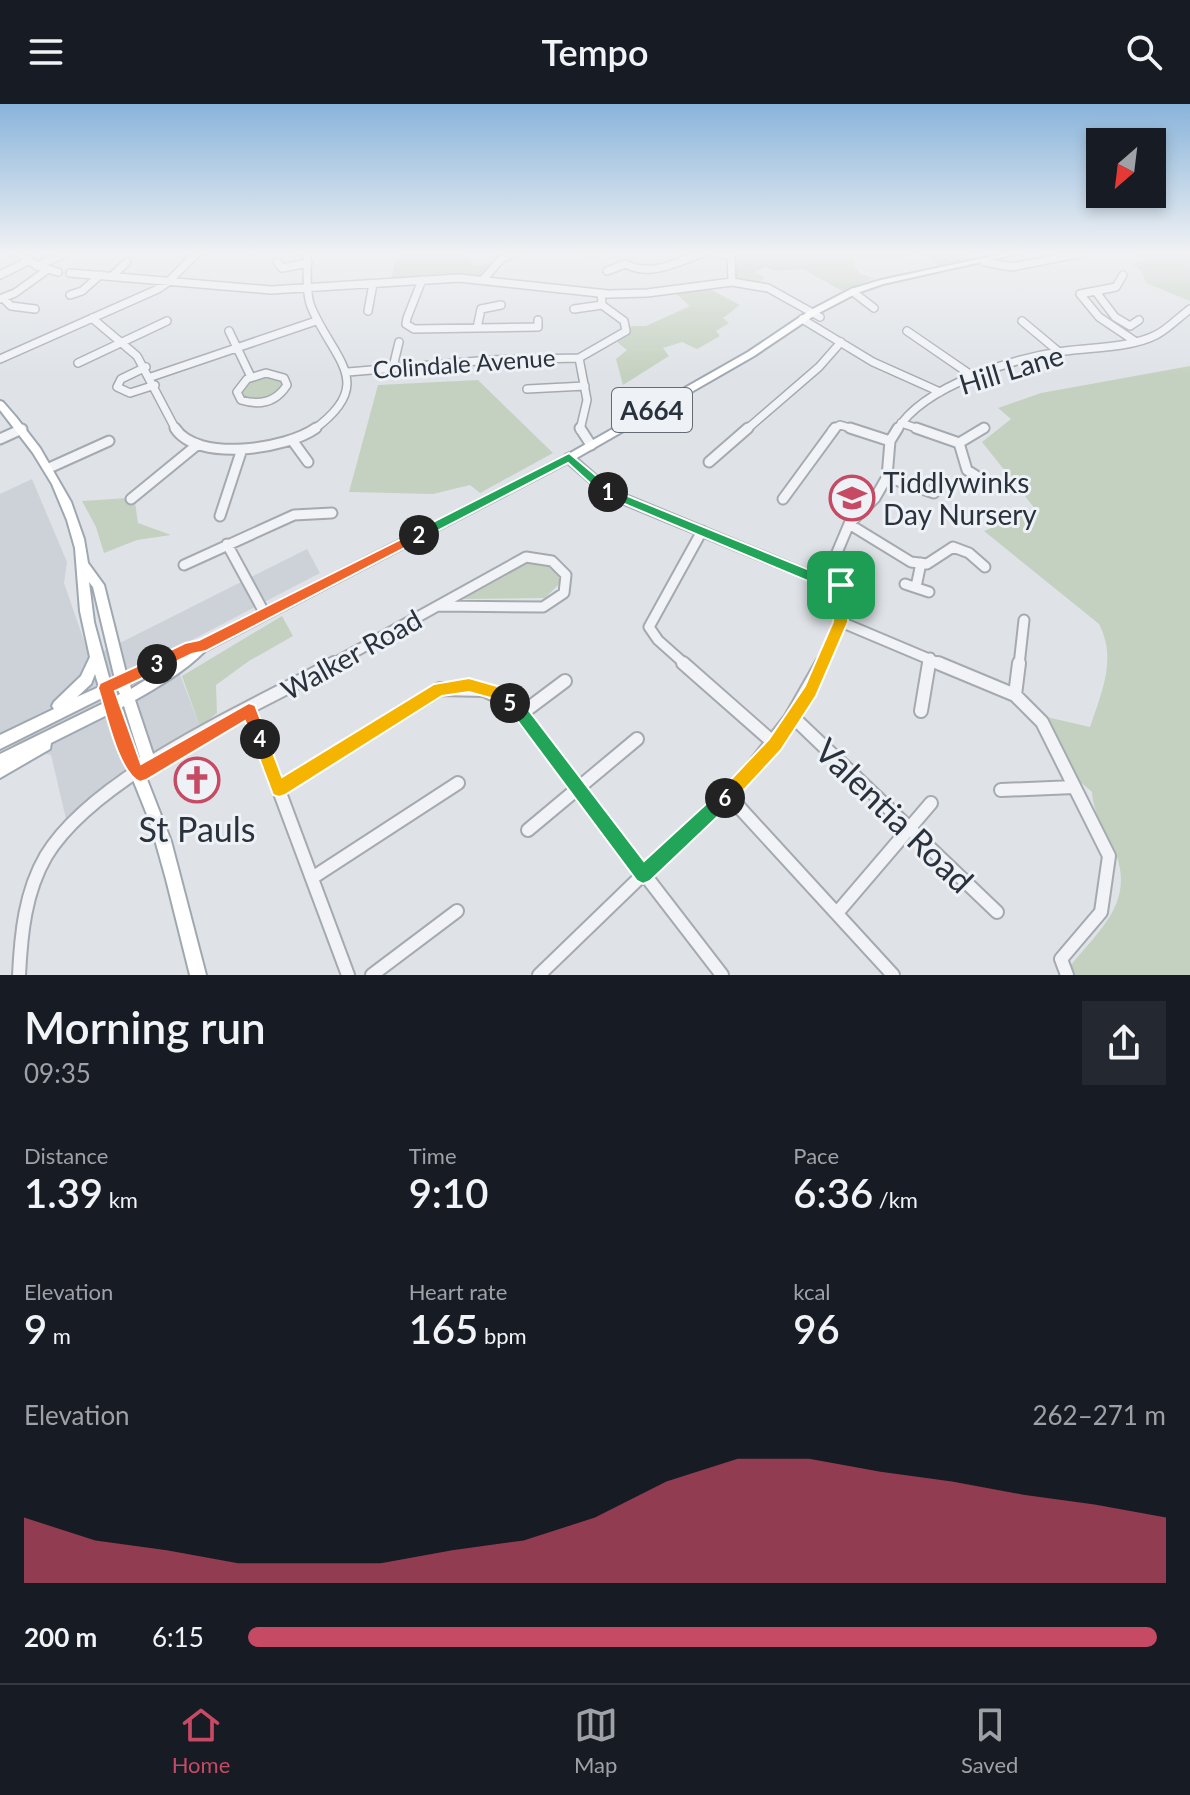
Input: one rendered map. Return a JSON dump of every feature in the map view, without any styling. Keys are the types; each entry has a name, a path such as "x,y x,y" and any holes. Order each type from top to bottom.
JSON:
{"main road":[{"name":"A664","path":"0,742 32,726 108,697 195,656 201,647 569,458 856,294"},
{"path":"0,405 22,429 49,468 69,512 85,567 85,601 108,697 159,827 198,975"},
{"path":"85,567 98,585 147,757 140,774"},
{"path":"32,726 77,691 91,674 97,657"},
{"name":"A664","path":"0,761 81,719 108,697"},
{"path":"0,771 81,719"},
{"path":"0,754 20,750"}],"street":[{"path":"70,295 74,294"},
{"path":"0,359 143,294"},
{"path":"92,318 146,367 177,433 197,445 241,452 292,440 324,421 340,405 348,389 348,372 316,321 308,294"},
{"path":"368,311 371,294"},
{"path":"419,294 408,309 409,327 418,330 538,327 538,320"},
{"path":"601,294 602,305"},
{"path":"778,294 816,315"},
{"path":"856,294 874,308"},
{"path":"1083,294 1080,294 1099,317 1136,342"},
{"path":"1097,294 1115,317 1130,326 1139,320"},
{"path":"2,299 11,306 35,309"},
{"path":"477,328 481,309 501,305"},
{"path":"574,309 602,305 624,321 626,331 579,358 587,407 580,430 591,445"},
{"name":"Hill Lane","path":"887,477 890,441 901,423 940,392 971,375 1059,352 1136,342 1157,335 1190,309"},
{"path":"78,363 167,321"},
{"path":"146,367 121,379 117,387 123,392 132,393 153,381 236,347 316,321"},
{"path":"806,321 873,362 940,392"},
{"path":"1022,321 1059,352"},
{"path":"229,331 251,377"},
{"path":"907,331 971,375"},
{"path":"393,367 399,342"},
{"path":"709,462 819,367 841,342"},
{"name":"Colindale Avenue","path":"348,372 490,360 579,358"},
{"path":"266,373 280,375 286,380 286,388 269,401 244,402 238,397 237,390 251,377 266,373"},
{"path":"527,389 585,386"},
{"path":"901,423 959,443 985,428"},
{"path":"783,499 830,432 840,425 890,441"},
{"path":"0,439 22,429"},
{"path":"292,440 308,462"},
{"path":"49,468 109,441"},
{"path":"959,443 967,470 984,481"},
{"path":"131,499 197,445"},
{"path":"220,516 241,452"},
{"path":"569,458 609,493 815,578 841,585"},
{"path":"545,973 728,795 775,744 794,718 810,691 841,622 841,585 833,562 849,524 875,498 887,477 934,493"},
{"path":"184,565 294,515 332,513"},
{"path":"849,524 911,562 927,564 953,547 969,553 985,567"},
{"path":"702,531 649,627 658,640 775,744"},
{"path":"227,544 265,614"},
{"name":"Walker Road","path":"19,975 24,913 43,862 80,815 140,774 249,710 526,557 553,560 568,576 564,592 552,604 543,607 438,606"},
{"path":"921,563 911,586 929,592"},
{"path":"1015,695 1024,620"},
{"path":"841,622 1015,695 1042,722 1109,856 1101,912 1061,959 1067,975"},
{"path":"921,711 930,658"},
{"path":"521,714 565,681"},
{"path":"279,789 440,689 469,685 498,693 521,714 722,975"},
{"path":"249,710 348,975"},
{"name":"Valentia Road","path":"794,718 997,912"},
{"path":"528,830 637,739"},
{"path":"312,878 458,783"},
{"path":"1001,790 1074,787"},
{"path":"728,795 893,975"},
{"path":"837,913 931,803"},
{"path":"372,975 457,911"}],"shaded area":[{"path":"32,479 67,562 64,583 90,658 307,549 320,573 171,651 200,727 114,777 66,819 51,755 0,741 0,494"}],"green space":[{"path":"676,294 718,294 740,305 723,318 729,323 716,331 720,336 697,349 682,342 663,348 669,356 623,385 616,359 627,350 617,342 632,326 646,326 690,306"},
{"path":"1172,294 1190,294 1190,301"},
{"path":"1190,366 1190,975 1073,975 1070,966 1104,925 1119,897 1119,864 1096,813 1092,792 1078,780 1038,715 1090,727 1106,675 1107,650 1099,624 984,531 1036,510 982,442 1011,419 998,408 1041,393"},
{"path":"263,376 281,380 281,391 261,401 243,400 240,389 245,383"},
{"path":"478,380 553,453 480,493 470,485 433,494 349,492 378,385"},
{"path":"127,498 135,502 138,523 171,535 137,540 104,553 96,527 82,501"},
{"path":"546,563 559,575 559,584 545,598 463,599 526,564"},
{"path":"282,616 293,636 249,661 216,685 217,713 200,727 182,676"}],"place":[{"name":"Tiddlywinks Day Nursery","path":"852,498"},
{"name":"St Pauls","path":"197,780"}],"route":[{"path":"569,458 609,493 815,578 841,585 841,622 810,691 794,718 775,744 728,795 643,875 521,714 498,693 469,685 440,689 279,789 249,710 140,774 133,767 106,688 190,648 201,647 569,458"}]}
